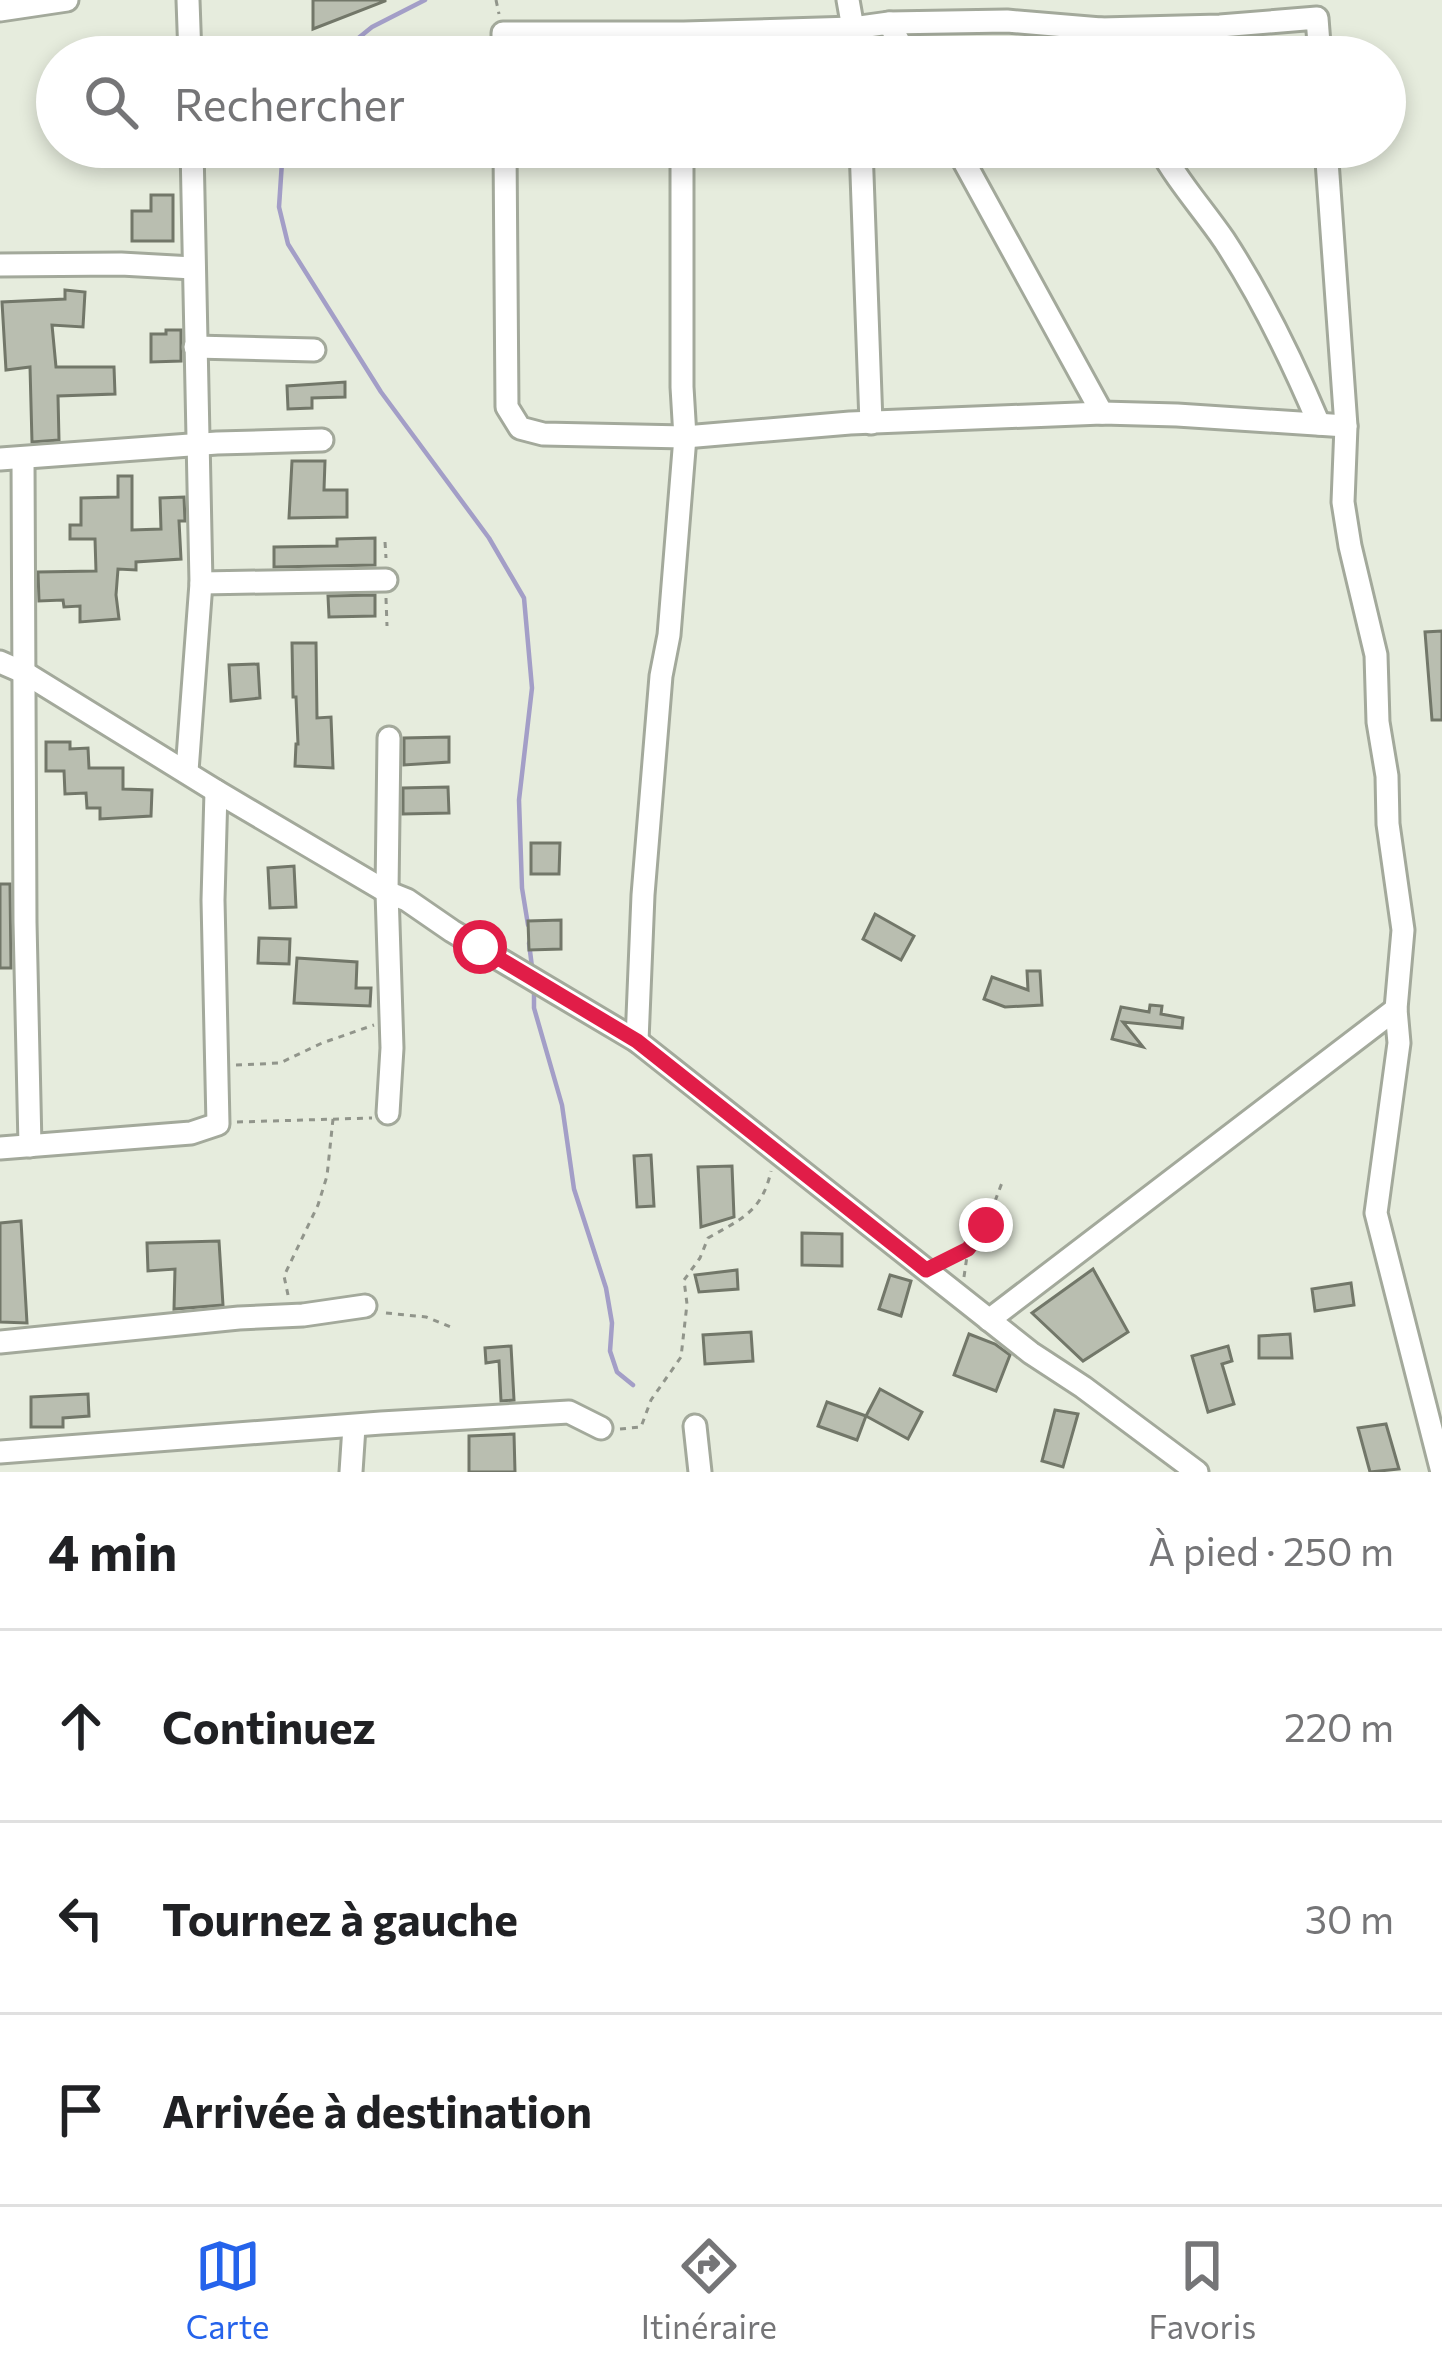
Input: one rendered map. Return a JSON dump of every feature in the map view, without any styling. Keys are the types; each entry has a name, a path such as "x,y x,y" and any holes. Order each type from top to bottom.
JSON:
{"street":[{"path":"0,10 67,0"},
{"path":"188,0 189,36"},
{"path":"848,0 854,36"},
{"path":"503,36 1007,21 1100,29 1220,26 1316,9"},
{"path":"889,23 896,36"},
{"path":"1100,29 1104,36"},
{"path":"188,771 201,584 192,168"},
{"path":"505,168 507,407 520,428 543,434 685,436 1102,413 1346,426"},
{"path":"637,1041 643,895 685,436 682,168"},
{"path":"862,168 871,423"},
{"path":"968,168 1102,413"},
{"path":"1170,168 1224,240 1286,346 1319,424"},
{"path":"1328,168 1346,426 1342,502 1376,655 1378,722 1402,930 1396,1009 1399,1043 1376,1213 1442,1472"},
{"path":"0,266 193,268"},
{"path":"195,346 314,350"},
{"path":"30,1146 25,673 12,459 322,440"},
{"path":"201,584 386,580"},
{"path":"0,662 637,1041 989,1320 1197,1472"},
{"path":"388,738 392,1048 388,1113"},
{"path":"0,1148 191,1133 218,1124 213,900 216,791"},
{"path":"989,1320 1396,1009"},
{"path":"0,1342 364,1306"},
{"path":"0,1452 569,1412 601,1428"},
{"path":"694,1426 700,1472"},
{"path":"352,1472 354,1427"}],"path":[{"path":"216,1063 280,1063 391,1019"},
{"path":"218,1124 382,1117 388,1113"},
{"path":"303,1315 288,1297 284,1276 327,1177 333,1119"},
{"path":"601,1428 641,1427 651,1400 681,1357 687,1304 684,1280 708,1238 743,1220 754,1208 766,1190 773,1162 789,1161"},
{"path":"926,1270 968,1249 986,1225 1003,1180"},
{"path":"967,1302 968,1249"},
{"path":"390,1314 426,1317 453,1328"}],"building":[{"path":"313,0 385,0 385,1 313,29"},
{"path":"151,195 173,195 173,241 132,241 132,211 151,211"},
{"path":"65,290 85,292 83,327 52,325 56,367 114,367 115,394 58,396 59,440 32,442 30,367 6,370 2,302 65,299"},
{"path":"166,330 181,330 181,361 151,362 151,334 166,334"},
{"path":"345,382 345,397 312,398 312,408 288,409 287,386"},
{"path":"292,461 325,461 324,490 347,490 347,517 289,518"},
{"path":"118,476 132,476 132,530 161,529 160,498 184,497 185,521 179,521 181,559 136,562 136,570 118,569 119,619 80,622 80,606 64,607 63,600 39,601 38,572 96,571 95,539 70,539 70,525 81,525 81,498 118,497"},
{"path":"375,538 375,565 274,567 274,547 337,546 337,539"},
{"path":"375,595 375,616 329,617 328,596"},
{"path":"1442,631 1442,720 1432,720 1425,632"},
{"path":"292,643 316,643 317,718 331,717 333,768 295,766"},
{"path":"258,664 260,698 231,701 229,665"},
{"path":"449,737 449,762 404,765 404,738"},
{"path":"46,742 88,748 89,768 123,768 123,789 152,790 151,816 100,819 100,808 87,808 86,793 65,794 64,771 46,771"},
{"path":"448,787 449,813 403,814 403,788"},
{"path":"531,843 560,843 559,874 531,874"},
{"path":"294,866 296,907 270,908 268,868"},
{"path":"0,884 10,884 11,968 0,968"},
{"path":"875,914 914,936 901,960 863,939"},
{"path":"561,920 561,949 529,950 528,921"},
{"path":"259,938 290,939 289,964 258,963"},
{"path":"297,958 357,962 356,988 371,988 370,1006 294,1003"},
{"path":"1027,971 1040,971 1042,1005 1005,1007 984,999 992,977 1028,990"},
{"path":"1150,1005 1162,1006 1161,1014 1183,1018 1182,1028 1123,1022 1143,1047 1112,1039 1121,1007 1149,1012"},
{"path":"651,1155 654,1206 637,1207 634,1156"},
{"path":"732,1166 734,1217 701,1227 698,1167"},
{"path":"21,1221 27,1323 0,1322 0,1223"},
{"path":"802,1233 842,1234 842,1266 802,1265"},
{"path":"219,1241 223,1305 174,1309 175,1269 148,1271 147,1243"},
{"path":"1093,1269 1128,1332 1083,1361 1032,1313"},
{"path":"737,1270 738,1289 699,1292 695,1275"},
{"path":"890,1275 911,1281 901,1316 879,1309"},
{"path":"1351,1283 1354,1305 1315,1311 1312,1289"},
{"path":"751,1332 753,1361 705,1364 703,1335"},
{"path":"969,1334 1010,1355 996,1391 954,1375"},
{"path":"1290,1334 1292,1358 1259,1358 1259,1336"},
{"path":"511,1346 514,1400 501,1401 499,1361 486,1363 485,1348"},
{"path":"1228,1346 1232,1361 1222,1364 1234,1404 1208,1412 1192,1356"},
{"path":"880,1389 922,1412 908,1439 866,1416"},
{"path":"88,1394 89,1416 63,1418 63,1427 31,1427 31,1397"},
{"path":"827,1402 866,1416 857,1440 818,1426"},
{"path":"1055,1410 1078,1414 1063,1467 1042,1461"},
{"path":"1386,1424 1399,1469 1370,1472 1358,1428"},
{"path":"514,1434 515,1472 469,1472 469,1436"}],"waterway":[{"path":"361,36 425,0"},
{"path":"282,168 279,207 288,244 381,392 489,538 524,598 532,688 519,800 528,925"},
{"path":"529,943 532,967"},
{"path":"534,990 534,1008 562,1105 574,1189 606,1288 612,1323 610,1351 617,1372 633,1385"}],"route":[{"path":"480,947 637,1041 926,1270 968,1249 986,1225"}]}
